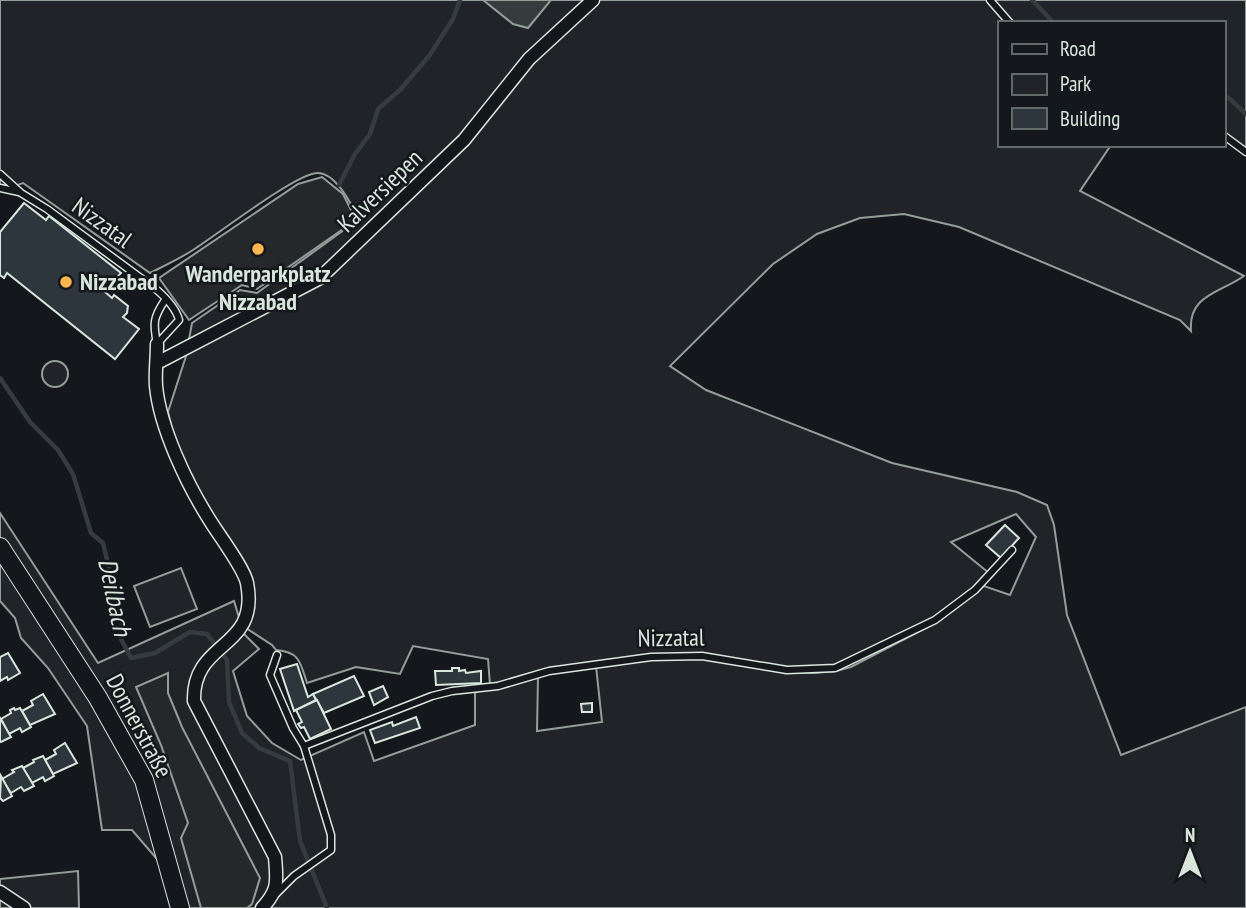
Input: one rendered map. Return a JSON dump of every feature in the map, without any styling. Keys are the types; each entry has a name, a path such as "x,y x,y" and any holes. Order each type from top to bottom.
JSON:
{"main road":[{"name":"Donnerstraße","path":"0,547 98,698 144,780 180,908"}],"street":[{"name":"Kalversiepen","path":"157,363 320,278 464,140 528,60 593,0"},
{"path":"157,344 156,387 171,442 194,495 246,579 249,602 243,625 199,669 193,685 194,701 204,724 275,857 277,883 273,897 262,908"},
{"path":"0,892 24,908"}],"lane":[{"path":"990,0 1008,21"},
{"path":"1225,136 1246,152"},
{"name":"Nizzatal","path":"0,174 157,290 165,300"},
{"path":"0,188 21,192"},
{"path":"165,300 177,312 179,320 157,344 155,315 165,300"},
{"name":"Nizzatal","path":"304,747 432,696 498,686 549,671 651,657 702,656 787,670 835,668 935,620 975,590 1012,550"},
{"path":"273,897 294,876 331,849 331,835 304,747 270,675 277,655"}],"green space":[{"path":"0,0 1246,0 1246,149 1225,133 1225,21 998,21 998,147 1110,147 1080,191 1244,276 1200,302 1191,319 1191,331 1180,320 959,227 904,214 860,218 817,234 773,264 670,366 706,390 892,463 1017,492 1047,505 1054,525 1067,615 1121,755 1246,707 1246,908 175,908 163,866 132,830 102,830 87,726 48,668 21,638 15,618 0,601 0,513 98,663 234,601 244,634 259,649 233,671 247,716 272,743 301,760 364,732 374,761 475,725 475,692 538,677 537,731 602,722 596,666 651,659 702,657 786,672 814,673 851,667 928,627 984,586 1010,595 1036,537 1016,514 951,542 989,573 949,608 924,625 868,653 840,663 788,669 711,655 647,655 541,672 490,685 488,659 413,646 400,674 356,667 307,683 295,656 276,650 246,628 252,602 249,580 195,489 174,437 168,412 186,356 192,323 240,290 257,293 359,219 348,198 331,178 324,174 306,176 256,206 193,250 150,273 23,183 0,191"},
{"path":"55,361 64,365 68,374 64,383 55,387 46,383 42,374 46,365"},
{"path":"181,568 197,609 150,627 134,586"},
{"path":"78,871 79,908 0,908 0,879"}],"shaded area":[{"path":"483,0 551,0 528,28 513,24"},
{"name":"Wanderparkplatz Nizzabad","path":"322,177 343,194 356,220 257,289 242,285 189,320 159,278 298,184"},
{"path":"168,673 168,693 182,727 260,878 252,904 247,908 201,908 181,838 188,823 161,745 136,687"}],"building":[{"name":"Nizzabad","path":"24,203 46,220 49,216 121,273 105,292 112,298 114,295 128,306 123,317 139,329 115,359 7,273 4,278 0,275 0,232"},
{"path":"1005,525 1019,538 1001,558 986,545"},
{"path":"8,653 20,673 0,681 0,657"},
{"path":"297,664 308,697 313,694 316,700 294,711 280,669"},
{"path":"452,668 465,670 466,673 481,671 481,683 436,685 435,671 452,671"},
{"path":"354,676 364,696 324,713 313,694"},
{"path":"383,686 388,697 374,705 369,692"},
{"path":"43,694 55,714 30,725 22,711 33,705 31,701"},
{"path":"317,700 331,729 310,739 304,727 301,728 298,724 302,722 296,710"},
{"path":"592,703 592,712 582,712 581,704"},
{"path":"14,708 20,708 31,727 22,732 20,728 9,734 1,719"},
{"path":"416,717 420,728 375,743 370,730 392,722 393,726"},
{"path":"0,718 11,737 1,742 0,741"},
{"path":"65,743 77,763 53,774 45,760 56,754 54,750"},
{"path":"43,756 54,776 45,781 43,777 32,783 23,768"},
{"path":"22,766 34,786 24,791 21,787 11,793 2,779"},
{"path":"1,776 12,796 3,801 0,798"}],"waterway":[{"path":"339,185 355,154 370,134 378,109 400,90 429,56 453,19 460,0"},
{"path":"1032,0 1052,21"},
{"path":"1225,97 1246,114"},
{"name":"Deilbach","path":"0,378 30,422 58,450 73,474 91,533 103,543 122,622 121,639 131,658 155,653 190,632 207,634 227,660 229,702 242,733 259,748 290,761 300,841 327,908"}],"place":[{"name":"Wanderparkplatz Nizzabad","path":"258,249"},
{"name":"Nizzabad","path":"66,282"}]}
